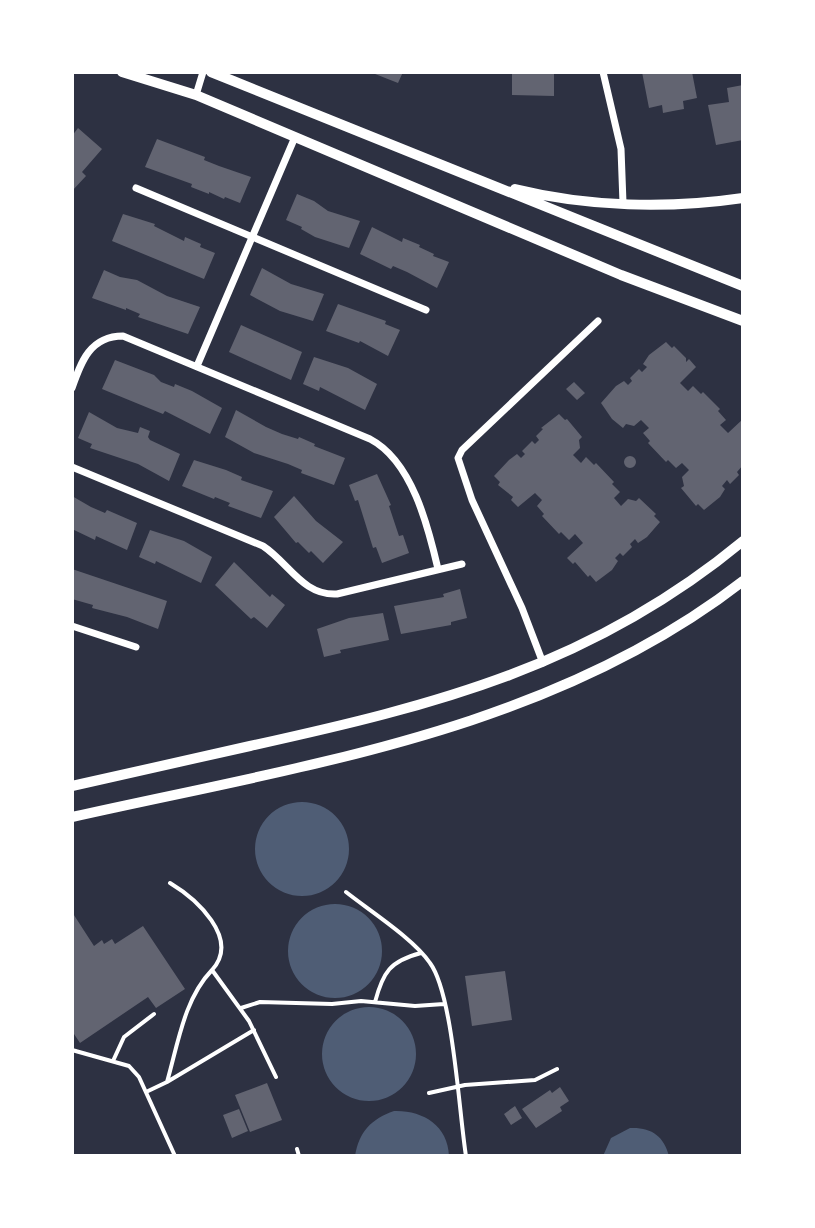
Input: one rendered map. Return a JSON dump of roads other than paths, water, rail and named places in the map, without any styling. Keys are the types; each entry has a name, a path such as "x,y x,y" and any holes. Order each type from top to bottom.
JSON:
{"main road":[{"path":"122,72 196,95 621,275 743,321"},
{"path":"211,72 743,286"},
{"path":"473,178 549,197 623,203 661,205 743,198"},
{"path":"72,786 409,709 481,687 543,663 651,607 743,541"},
{"path":"72,817 370,750 485,717 559,689 615,661 675,628 743,581"}],"street":[{"path":"196,95 203,72"},
{"path":"603,72 621,149 623,203"},
{"path":"197,366 295,137"},
{"path":"136,188 426,310"},
{"path":"543,663 522,608 472,500 458,458 464,448 598,321"},
{"path":"72,388 85,355 94,345 116,336 129,337 378,443 393,455 408,479 438,569"},
{"path":"72,467 263,546 304,584 323,594 337,594 462,564"},
{"path":"72,626 136,647"}],"lane":[{"path":"167,1082 191,1001 219,961 221,948 214,925 198,904 170,883"},
{"path":"346,892 421,953 436,973 444,1004 466,1156"},
{"path":"375,1002 383,978 392,966 403,958 421,953"},
{"path":"212,970 241,1008 276,1077"},
{"path":"241,1008 260,1002 444,1004"},
{"path":"113,1061 124,1037 154,1014"},
{"path":"146,1092 254,1030"},
{"path":"72,1050 132,1068 175,1156"},
{"path":"429,1093 456,1086 535,1080 557,1069"},
{"path":"297,1149 299,1156"}],"water":[{"path":"302,802 320,806 335,816 345,831 349,849 345,867 335,882 320,892 302,896 284,892 269,882 259,867 255,849 259,831 269,816 284,806"},
{"path":"335,904 353,908 368,918 378,933 382,951 378,969 368,984 353,994 335,998 317,994 302,984 292,969 288,951 292,933 302,918 317,908"},
{"path":"369,1007 387,1011 402,1021 412,1036 416,1054 412,1072 402,1087 387,1097 369,1101 351,1097 336,1087 326,1072 322,1054 326,1036 336,1021 351,1011"},
{"path":"394,1111 414,1113 432,1122 444,1136 449,1156 355,1156 367,1128"},
{"path":"630,1128 656,1134 669,1156 603,1156 611,1138"}]}
